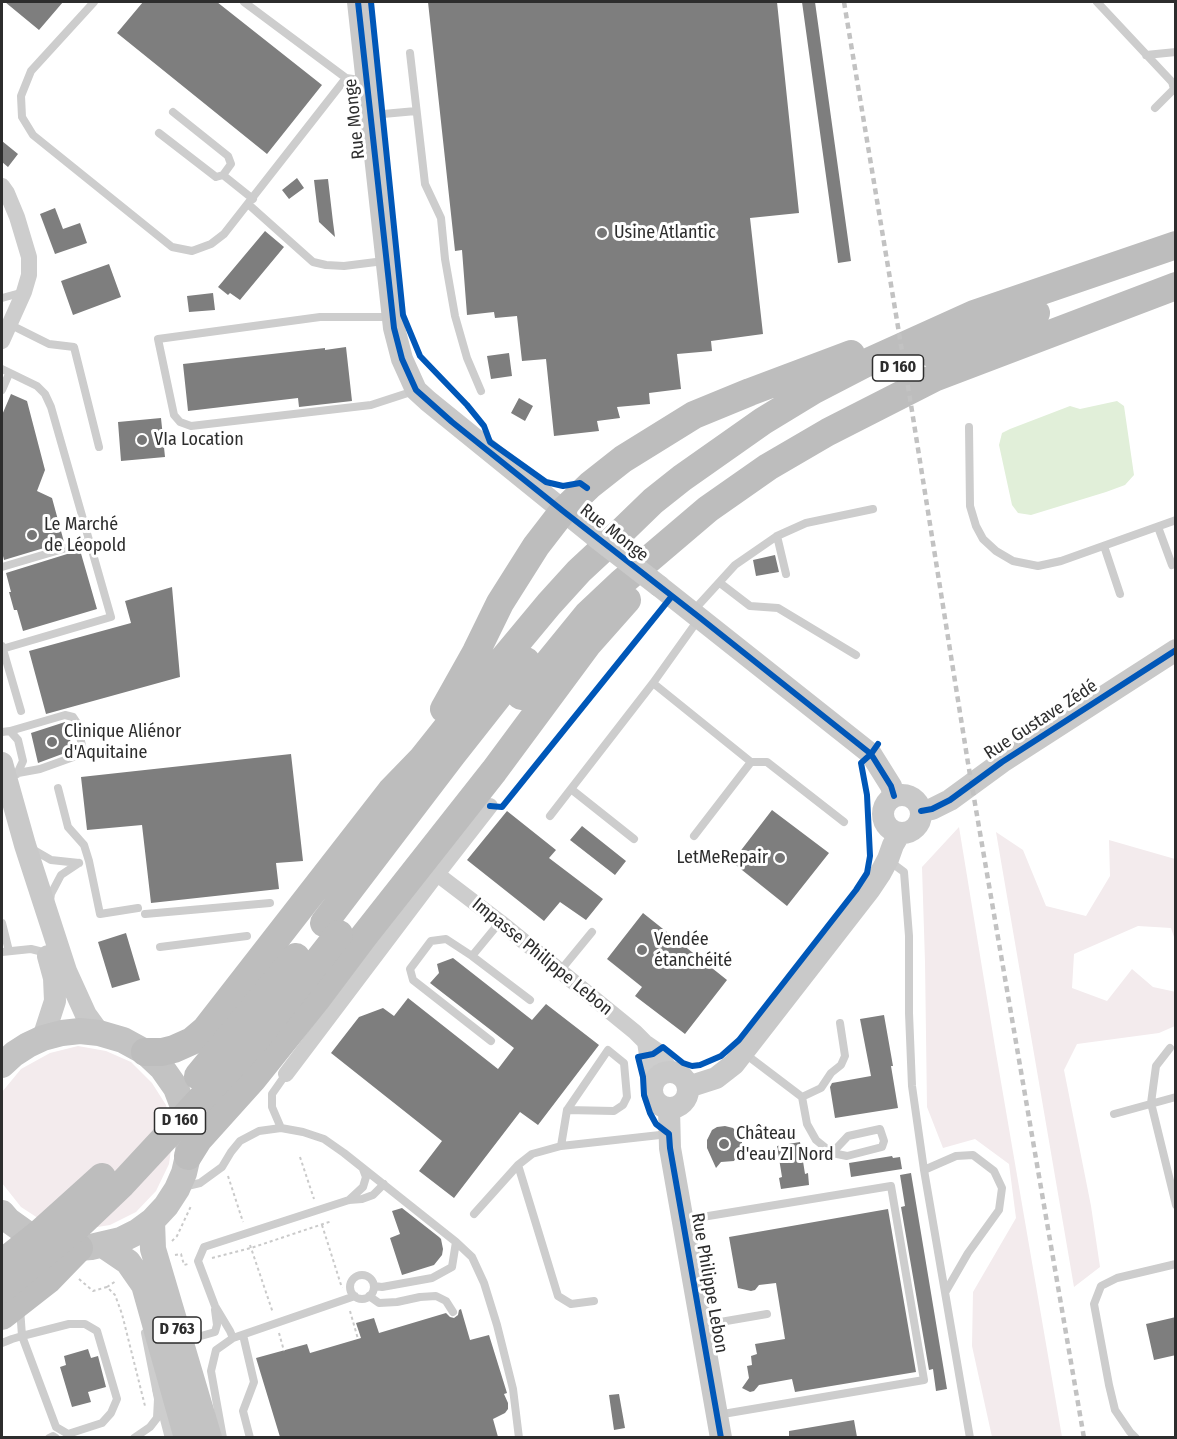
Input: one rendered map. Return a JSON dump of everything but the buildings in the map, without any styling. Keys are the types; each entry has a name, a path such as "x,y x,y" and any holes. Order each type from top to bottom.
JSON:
{"highway":[{"path":"391,791 422,759 549,604 579,571 653,501 763,421 814,390 870,361 974,314 1176,245"},
{"name":"D 160","path":"8,1302 254,1043 452,755 543,639 574,604 650,531 694,493 762,443 869,381 924,356 1176,259"},
{"name":"D 160","path":"2,1263 110,1171 164,1118 332,928 367,899 519,698 587,615 708,509 768,467 828,432 934,378 1176,286"},
{"path":"145,1052 174,1049 192,1041 205,1030 391,791 450,700 500,603 536,546 562,512 590,485 622,459 694,415 760,387 948,318 974,314"},
{"path":"188,1156 198,1140 252,1080 316,1000 494,771 588,644 634,591 664,546"},
{"path":"8,1302 48,1280 81,1253"}],"main road":[{"path":"2,1065 21,1050 43,1038 62,1033 80,1031 99,1033 123,1040 145,1052 162,1068 176,1088 189,1132 188,1156 183,1173 188,1186 152,1221 121,1240 81,1253 29,1235 2,1213"},
{"name":"D 763","path":"152,1221 153,1249 208,1437"},
{"name":"D 763","path":"81,1253 128,1262 144,1285 187,1437"}],"street":[{"name":"Rue Monge","path":"358,2 356,80 370,115 393,328 402,359 416,390 562,512 871,754 891,786 894,796"},
{"path":"2,186 7,193 29,257 29,275 24,292 4,333"},
{"name":"Rue Gustave Zédé","path":"921,811 932,809 950,800 1002,762 1176,650"},
{"path":"7,778 25,844 66,971 86,1015 99,1033"},
{"path":"7,778 54,978 55,1001 43,1038"},
{"path":"900,795 911,797 919,805 921,811 916,827 906,833 889,828 883,817 885,805 894,796 900,795"},
{"path":"286,1074 490,806"},
{"path":"672,1080 688,1094 682,1105 669,1109 659,1105 652,1091 672,1080 716,1078 727,1071 870,890 900,833"},
{"name":"Impasse Philippe Lebon","path":"437,874 500,922 658,1051 672,1080"},
{"name":"Rue Philippe Lebon","path":"669,1109 670,1148 719,1426"},
{"path":"144,1285 140,1306 173,1437"}],"lane":[{"path":"94,2 31,71 21,96 22,117 33,135 172,247 192,251 211,244 224,234 356,80 244,2"},
{"path":"1096,2 1172,82 1174,89 1155,108"},
{"path":"1146,55 1176,52"},
{"path":"410,53 425,184 441,218 445,259 455,316 467,358 481,392"},
{"path":"370,115 416,111"},
{"path":"159,133 216,177 223,175 231,164 228,156 173,112"},
{"path":"223,175 313,262 344,266 386,261"},
{"path":"2,298 24,292"},
{"path":"392,317 320,317 158,339 174,415 180,422 191,426 371,405 416,390"},
{"path":"4,333 49,344 74,347 99,447"},
{"path":"2,390 5,372 37,386 45,394 51,407 111,617 2,648 21,711"},
{"path":"969,428 970,506 976,526 983,539 996,551 1013,561 1038,566 1061,561 1176,520"},
{"path":"550,816 653,683 696,615 735,565 777,536 806,523 873,509"},
{"path":"1158,526 1172,565"},
{"path":"777,536 786,574"},
{"path":"2,567 90,541"},
{"path":"1104,546 1120,594"},
{"path":"720,583 750,606 778,608 856,655"},
{"path":"653,683 751,762 767,762 844,822"},
{"path":"6,732 65,715 74,717 83,750 79,755 7,778"},
{"path":"6,732 18,740 23,761 7,778"},
{"path":"694,836 751,762"},
{"path":"58,788 68,827 84,845 100,914 270,903"},
{"path":"572,789 634,839"},
{"path":"25,844 51,860 80,863 61,875 51,894 47,915"},
{"path":"888,859 904,872 909,936 912,1086 924,1170 970,1437"},
{"path":"472,956 500,922"},
{"path":"2,923 5,951 31,950 47,953"},
{"path":"560,971 592,932"},
{"path":"160,948 248,936"},
{"path":"491,1041 413,980 410,969 431,941 446,939 530,1000"},
{"path":"802,1097 821,1088 831,1073 841,1065 845,1056 840,1023"},
{"path":"1170,1048 1156,1066 1151,1103 1176,1204"},
{"path":"561,1146 567,1110 608,1050 624,1063 627,1097 623,1105 614,1111 567,1110"},
{"path":"743,1052 802,1097 807,1124 816,1140 832,1153 847,1156 882,1147 884,1141 880,1129 848,1136 832,1153"},
{"path":"281,1128 272,1107 272,1094 286,1074"},
{"path":"1114,1114 1176,1097"},
{"path":"188,1186 222,1167 240,1141 259,1131 281,1128 324,1139 362,1167 472,1257 484,1283 497,1325 513,1389 519,1437"},
{"path":"474,1214 518,1165 532,1154 561,1146 669,1134"},
{"path":"924,1170 956,1156 973,1155 994,1170 1002,1188 999,1210 968,1253 946,1291"},
{"path":"518,1165 558,1296 571,1304 594,1301"},
{"path":"349,1200 363,1187 366,1177 362,1167"},
{"path":"233,1338 215,1306 198,1261 204,1247 349,1200 362,1199 373,1195 384,1184"},
{"path":"683,1220 891,1186 924,1380 719,1426"},
{"path":"374,1286 382,1287 432,1278 452,1267 456,1242"},
{"path":"1136,1437 1115,1410 1094,1304 1101,1286 1117,1278 1176,1264"},
{"path":"359,1276 367,1276 374,1286 372,1293 362,1299 352,1294 350,1287 355,1277 359,1276"},
{"path":"224,1437 211,1371 216,1350 233,1338 355,1296"},
{"path":"369,1296 379,1303 436,1296 446,1301 453,1312"},
{"path":"2,1343 22,1336 69,1324 85,1324 97,1331 117,1399 111,1413 102,1423 69,1436 56,1427 22,1336 8,1302"},
{"path":"179,1335 194,1338 215,1332 217,1325 215,1306"},
{"path":"701,1325 767,1314"},
{"path":"134,1437 150,1427 157,1418 158,1399 144,1329"},
{"path":"243,1335 254,1382 243,1411 250,1437"},
{"path":"49,1437 56,1437"}],"path":[{"path":"300,1156 358,1339"},
{"path":"227,1174 284,1351"},
{"path":"156,1258 177,1236 196,1196 188,1186"},
{"path":"81,1253 93,1291 107,1287 115,1295 122,1314 150,1427"}],"shaded area":[{"path":"1117,401 1124,406 1134,475 1125,485 1106,492 1031,515 1018,513 1012,505 999,445 1002,433 1070,406 1080,409"},
{"path":"959,827 1062,1437 992,1437 972,1346 973,1292 1016,1218 1009,1164 975,1139 943,1148 927,1107 922,867"},
{"path":"996,832 1023,850 1046,906 1086,916 1110,876 1109,840 1175,859 1175,940 1171,928 1138,926 1074,954 1072,988 1107,1001 1132,969 1153,987 1176,992 1175,1026 1159,1033 1077,1044 1064,1070 1091,1206 1100,1267 1074,1287"},
{"path":"78,1046 106,1051 131,1062 152,1083 166,1105 173,1135 169,1164 156,1191 136,1212 110,1225 79,1230 47,1224 21,1207 2,1183 2,1092 21,1069 50,1053"}],"railway":[{"path":"844,2 968,763 1084,1438"}],"cycle path":[{"path":"358,2 394,328 402,359 416,390 452,422 563,511 871,754 891,786 894,796"},
{"path":"371,2 403,315 420,356 467,405 484,426 490,442 546,482 563,486 580,483 587,488"},
{"path":"490,806 502,807 672,596"},
{"path":"921,811 932,809 950,800 1002,762 1176,650"},
{"path":"721,1438 669,1134 656,1124 650,1113 644,1095 643,1077 638,1057 653,1054 663,1047 683,1063 692,1066 721,1056 739,1040 856,890 867,873 870,856 867,795 861,763 878,744"}],"place":[{"name":"Usine Atlantic","path":"602,233"},
{"name":"VIa Location","path":"142,440"},
{"name":"Le Marché de Léopold","path":"32,535"},
{"name":"Clinique Aliénor d'Aquitaine","path":"52,742"},
{"name":"LetMeRepair","path":"780,858"},
{"name":"Vendée étanchéité","path":"642,950"},
{"name":"Château d'eau ZI Nord","path":"724,1144"}]}
